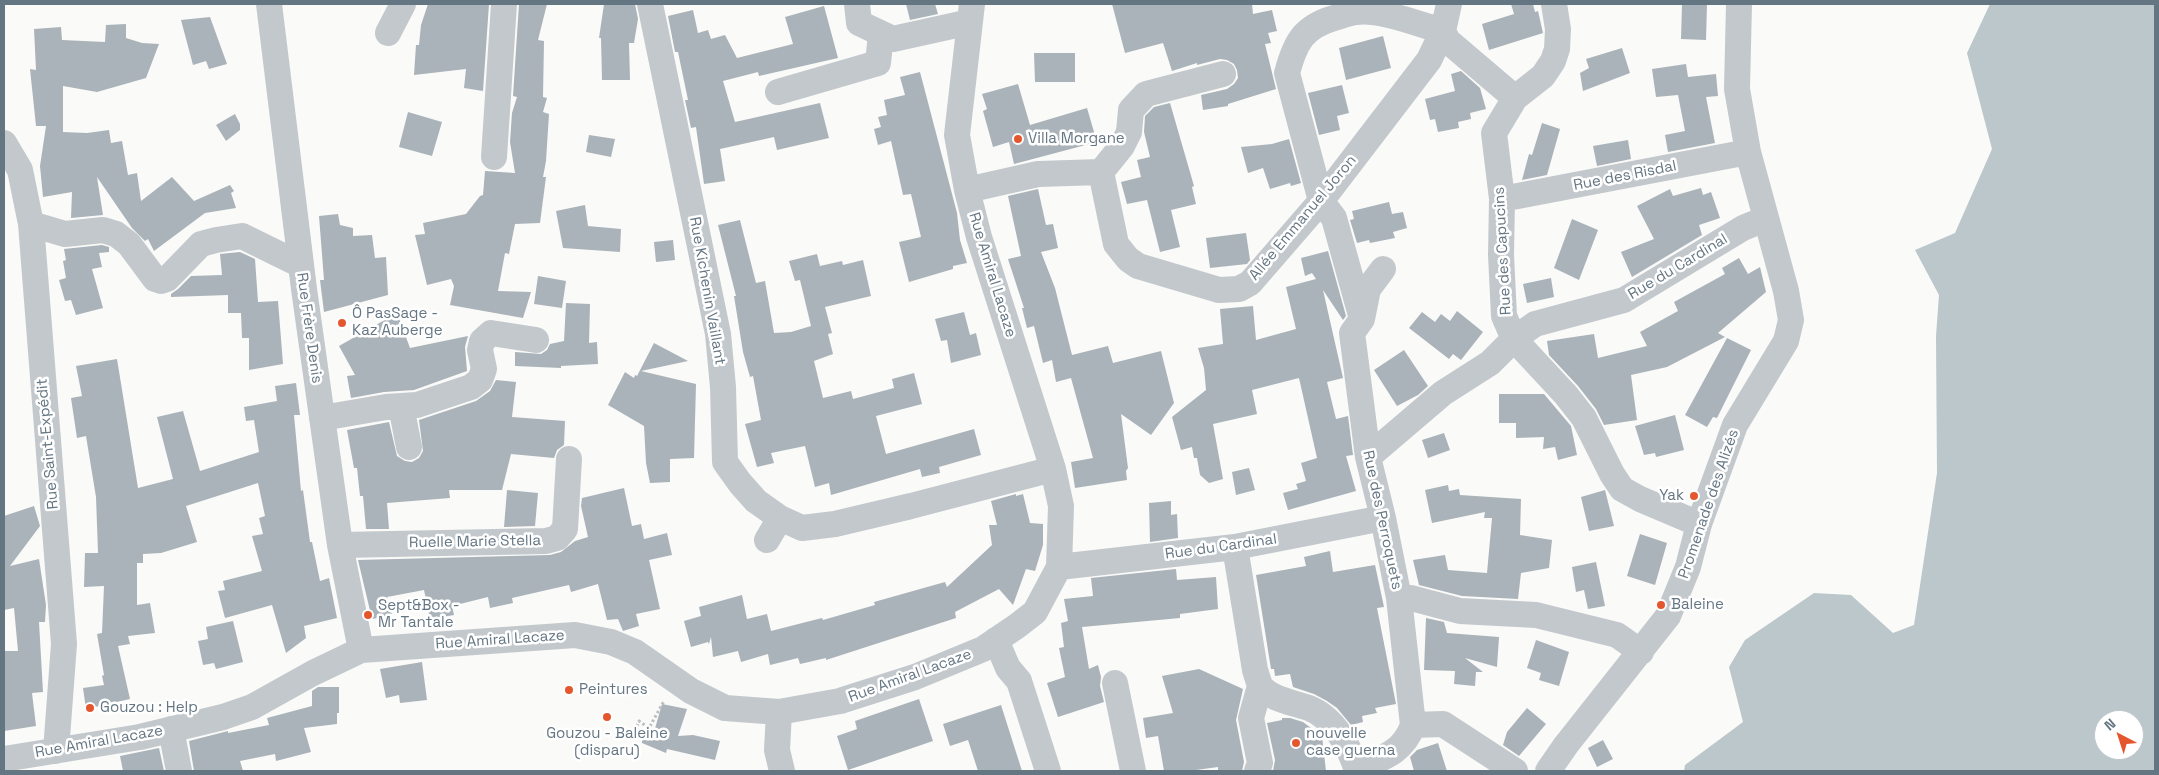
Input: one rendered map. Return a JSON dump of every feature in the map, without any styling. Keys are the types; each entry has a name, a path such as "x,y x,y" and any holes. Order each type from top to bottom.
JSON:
{"street":[{"name":"Rue Frère Denis","path":"269,4 301,265 340,545 361,650"},
{"path":"388,33 403,4"},
{"path":"494,157 504,4"},
{"name":"Rue Kichenin Vaillant","path":"650,4 718,334 723,387 725,462 756,501 774,529 835,524 921,504 1053,469"},
{"path":"857,4 858,22 893,39 971,13"},
{"name":"Allée Emmanuel Joron","path":"1101,172 1116,244 1128,259 1138,266 1219,290 1240,289 1250,283 1321,201 1429,60 1443,31 1449,4"},
{"name":"Rue des Capucins","path":"1554,4 1558,29 1557,49 1553,62 1543,76 1515,98 1505,111 1494,134 1502,199 1501,255 1504,316 1514,339 1566,395 1584,418 1612,474 1622,489 1640,499 1699,524"},
{"name":"Promenade des Alizés","path":"1548,771 1566,745 1668,616 1688,567 1699,524 1735,425 1786,341 1791,320 1786,291 1748,152 1737,89 1739,4"},
{"path":"1362,319 1334,218 1321,201 1286,72 1301,38 1318,23 1356,12 1387,16 1443,31 1448,41 1515,98"},
{"name":"Rue Amiral Lacaze","path":"4,759 140,737 223,717 252,707 313,672 361,650 575,635 612,642 635,652 691,691 725,708 779,712 840,701 915,677 983,649 1035,612 1058,567 1061,506 1053,469 979,237 967,190 957,135 971,13"},
{"path":"778,92 878,63 882,34"},
{"path":"967,190 1038,174 1101,172 1122,146 1128,132 1131,110 1146,94 1223,74"},
{"name":"Rue Saint-Expédit","path":"4,143 20,170 31,224 64,644 56,751"},
{"name":"Rue des Risdal","path":"1502,199 1748,152"},
{"name":"Rue du Cardinal","path":"1368,457 1442,393 1490,363 1514,339 1535,324 1624,300 1743,228 1765,219"},
{"path":"31,224 65,234 103,230 116,234 129,244 155,279 161,282 167,279 202,244 242,236 301,265"},
{"name":"Rue des Perroquets","path":"1383,269 1368,288 1362,319 1352,333 1368,457 1383,518 1399,598 1414,725"},
{"path":"322,418 386,407 417,405 471,387 480,380 484,369 480,350 482,340 491,334 536,340"},
{"path":"401,406 409,447"},
{"name":"Ruelle Marie Stella","path":"340,545 546,541 557,538 565,529 568,459"},
{"name":"Rue du Cardinal","path":"1058,567 1236,547 1383,518"},
{"path":"1236,547 1255,670 1260,686 1251,718 1260,763 1257,771"},
{"path":"1399,598 1411,598 1460,611 1536,615 1617,635 1641,652"},
{"path":"996,640 1008,668 1019,681 1048,771"},
{"path":"1115,683 1133,771"},
{"path":"1260,686 1279,699 1311,709 1332,724 1341,734 1357,770 1386,756 1401,746 1409,738 1414,725 1443,724 1515,771"},
{"path":"779,712 777,750 782,771"},
{"path":"171,729 179,771"}],"path":[{"path":"635,731 639,721 649,728 676,680"}],"shaded area":[{"path":"1990,4 2155,4 2155,771 1684,771 1685,765 1743,722 1729,667 1745,640 1814,593 1851,595 1893,633 1914,625 1937,473 1936,336 1939,295 1915,250 1955,233 1992,149 1967,53"}],"building":[{"path":"428,4 489,4 483,91 464,88 466,69 414,75 416,45 419,45 421,25"},
{"path":"519,4 547,4 538,40 544,41 543,97 547,98 543,112 549,114 543,177 546,177 540,223 515,224 509,254 505,253 498,291 531,292 523,318 450,305 454,286 451,279 427,285 415,235 425,234 423,223 466,214 480,196 483,195 485,171 515,173 510,142 512,113 517,97 513,96"},
{"path":"604,4 635,4 638,19 634,43 629,43 630,80 602,80 601,38 599,38"},
{"path":"906,4 935,4 938,14 910,20"},
{"path":"1112,4 1252,4 1253,14 1272,10 1277,31 1268,33 1271,43 1265,44 1276,89 1228,104 1228,106 1203,110 1201,95 1227,89 1234,84 1238,78 1234,64 1220,59 1197,65 1197,63 1172,71 1163,43 1125,53"},
{"path":"1511,4 1533,4 1535,12 1538,11 1543,33 1489,50 1482,24 1514,14"},
{"path":"1682,4 1707,4 1706,40 1681,39"},
{"path":"824,6 838,58 759,76 758,72 723,81 735,122 820,103 829,138 777,150 774,137 720,149 725,181 704,184 696,127 691,128 685,100 688,100 678,52 675,52 668,16 693,10 698,33 708,30 711,39 725,35 737,58 793,44 785,17"},
{"path":"210,17 227,64 209,69 206,61 193,65 181,20"},
{"path":"126,24 126,38 142,43 159,44 146,78 97,92 63,86 63,132 87,133 109,130 111,143 122,141 128,175 137,173 141,201 172,177 194,201 230,185 234,191 231,193 236,208 205,213 154,251 148,239 145,241 132,228 97,177 103,215 71,218 72,192 43,197 40,166 46,126 36,126 30,69 36,70 34,29 61,27 62,40 105,42 106,25"},
{"path":"1383,36 1391,68 1346,80 1339,48"},
{"path":"1622,48 1630,73 1583,91 1580,73 1589,68 1586,59"},
{"path":"1034,53 1075,53 1075,82 1035,82"},
{"path":"1686,64 1688,77 1716,74 1718,96 1706,97 1715,143 1668,152 1665,135 1685,131 1678,95 1656,97 1652,69"},
{"path":"1461,71 1480,88 1486,109 1470,113 1471,119 1458,122 1459,128 1438,132 1435,119 1430,120 1425,99 1455,91 1451,74"},
{"path":"920,72 957,213 960,240 967,263 953,266 953,269 909,282 899,242 921,237 911,194 903,195 891,141 878,145 874,129 881,127 878,117 887,115 884,100 905,95 900,77"},
{"path":"1018,84 1030,125 1087,108 1097,142 1014,164 1009,142 993,147 983,111 987,109 982,94"},
{"path":"1342,85 1349,113 1337,116 1340,130 1319,135 1308,93"},
{"path":"1170,103 1194,186 1192,187 1196,204 1171,210 1180,247 1160,252 1147,200 1127,204 1121,182 1141,177 1137,160 1150,157 1144,132 1145,116 1154,107"},
{"path":"408,112 442,122 432,156 399,147"},
{"path":"235,114 240,124 240,130 226,141 216,125"},
{"path":"1542,123 1560,129 1547,175 1522,180 1529,154 1532,155"},
{"path":"589,135 615,139 611,157 586,152"},
{"path":"1289,139 1301,183 1291,186 1290,183 1270,189 1263,168 1248,173 1241,147 1272,144"},
{"path":"1628,140 1631,159 1597,166 1593,146"},
{"path":"1701,188 1703,195 1711,192 1720,218 1699,225 1702,235 1632,277 1621,252 1654,239 1637,206 1670,189 1673,196"},
{"path":"1038,189 1046,225 1053,224 1058,248 1041,252 1055,288 1072,355 1108,346 1113,363 1161,351 1174,403 1151,435 1121,414 1128,468 1126,471 1127,480 1075,488 1071,462 1093,458 1071,378 1056,382 1052,360 1043,363 1034,326 1027,328 1022,308 1024,308 1008,259 1021,256 1008,196"},
{"path":"1389,202 1392,214 1403,212 1407,228 1393,232 1395,238 1370,243 1369,240 1357,243 1350,220 1354,219 1352,211"},
{"path":"585,205 588,226 621,229 620,252 563,248 556,211"},
{"path":"338,214 340,225 353,228 353,236 372,235 375,258 386,257 388,295 324,312 320,280 324,280 319,216"},
{"path":"1572,219 1598,230 1579,280 1554,268"},
{"path":"740,220 756,283 765,281 774,333 791,332 811,326 800,280 795,281 789,261 817,254 820,266 842,261 843,265 863,260 871,296 825,307 832,333 828,334 833,354 814,361 823,398 851,391 853,399 894,388 892,379 914,373 922,404 876,416 886,454 974,429 981,455 939,467 940,473 922,477 920,469 831,495 829,483 815,487 805,446 771,453 774,463 757,467 745,424 761,420 753,376 750,377 743,352 734,296 736,296 718,225"},
{"path":"1246,233 1250,260 1247,264 1210,268 1206,238"},
{"path":"673,240 675,260 656,262 654,242"},
{"path":"102,245 109,247 109,252 99,253 102,267 92,269 103,308 76,315 71,300 65,301 59,280 66,278 63,261 66,260 64,249"},
{"path":"1328,251 1346,316 1343,320 1323,290 1343,378 1327,382 1336,419 1348,416 1353,455 1346,456 1356,491 1288,510 1283,493 1298,489 1296,484 1306,481 1301,463 1317,458 1299,378 1252,390 1257,414 1213,424 1223,479 1209,483 1200,475 1197,458 1194,458 1192,447 1181,450 1172,417 1206,390 1204,368 1198,348 1223,344 1220,309 1253,306 1256,340 1296,329 1286,287 1316,279 1312,273 1305,276 1301,258"},
{"path":"240,252 255,259 258,302 278,301 283,364 249,370 249,338 242,338 241,313 228,313 228,295 171,297 171,294 191,276 222,275 220,254"},
{"path":"1739,258 1748,274 1760,267 1766,292 1718,333 1725,337 1667,367 1631,375 1637,420 1604,425 1596,409 1578,386 1549,355 1547,341 1594,334 1598,358 1647,346 1640,332 1678,311 1674,302 1725,274 1722,268"},
{"path":"538,276 566,281 562,308 534,304"},
{"path":"1551,278 1554,297 1527,303 1523,284"},
{"path":"566,303 590,304 589,343 597,342 598,364 561,366 561,368 515,366 515,352 541,354 547,350 550,344 564,341"},
{"path":"1457,311 1483,332 1461,360 1453,354 1449,359 1409,328 1422,312 1435,322 1441,314 1450,321"},
{"path":"964,312 970,335 976,333 981,355 951,363 947,340 941,341 935,319"},
{"path":"397,313 410,348 468,336 465,347 467,371 414,390 384,392 351,398 347,376 355,375 339,346"},
{"path":"1727,338 1751,350 1717,418 1713,417 1707,427 1685,415"},
{"path":"654,343 688,361 641,371 696,384 694,458 670,459 670,482 650,483 646,463 644,426 608,405 625,372 634,378 635,375 637,376"},
{"path":"1404,350 1428,386 1418,395 1397,406 1374,370"},
{"path":"117,359 138,488 173,479 157,417 183,411 200,471 259,452 254,420 246,421 244,407 277,401 275,386 296,383 300,415 294,415 301,491 303,490 310,542 312,542 320,581 329,578 337,618 304,626 306,638 286,653 272,605 225,618 218,591 225,590 223,581 262,571 252,536 263,534 259,518 265,516 258,483 186,506 197,542 161,553 143,554 143,563 137,563 137,605 150,603 155,633 128,636 130,644 118,646 130,699 86,709 83,688 104,685 97,634 102,633 104,586 84,587 85,553 98,553 96,497 86,436 77,438 71,398 82,396 76,366"},
{"path":"496,380 516,382 512,417 565,421 564,445 557,450 554,458 511,454 502,490 449,490 450,498 387,503 389,529 366,529 363,496 360,496 357,468 354,468 347,430 389,422 397,456 405,461 412,462 419,458 423,451 419,420 476,401 490,391"},
{"path":"1499,394 1544,394 1571,426 1577,455 1558,460 1555,447 1543,449 1544,437 1516,438 1516,423 1499,423"},
{"path":"1675,415 1684,450 1656,457 1655,453 1644,455 1635,426"},
{"path":"1444,433 1450,450 1428,458 1422,440"},
{"path":"1249,468 1255,490 1236,495 1232,472"},
{"path":"1448,485 1449,491 1459,489 1460,495 1521,499 1520,535 1552,540 1549,568 1521,573 1518,599 1462,596 1419,585 1413,560 1445,555 1448,570 1487,573 1492,518 1484,518 1485,512 1432,523 1425,490"},
{"path":"624,488 632,526 641,524 644,539 667,533 672,555 649,560 660,609 636,614 639,626 623,631 618,619 607,620 598,584 571,592 569,585 512,598 513,603 490,608 488,597 452,606 454,615 430,619 424,590 387,597 392,615 372,619 358,560 550,555 561,552 575,541 588,537 581,506 582,498"},
{"path":"507,490 538,493 535,526 504,527"},
{"path":"1605,490 1614,526 1589,531 1581,497"},
{"path":"1016,494 1016,496 1023,494 1030,523 1043,524 1043,545 1035,571 1026,569 1013,605 999,589 955,612 956,618 826,660 826,658 800,664 798,658 770,665 768,654 741,662 738,651 713,657 711,637 709,644 708,642 691,647 684,621 701,616 699,607 742,595 747,619 767,614 771,631 822,618 823,620 875,605 874,602 945,582 947,587 992,545 989,525 997,525 991,501"},
{"path":"1171,501 1171,515 1177,514 1178,538 1150,542 1149,503"},
{"path":"34,506 40,526 10,566 39,559 46,605 45,622 39,622 43,692 32,693 36,726 4,731 4,651 18,651 14,608 4,610 4,516"},
{"path":"1640,534 1667,543 1655,585 1627,576"},
{"path":"1330,551 1333,572 1375,565 1384,607 1377,608 1396,704 1375,708 1377,713 1362,716 1363,722 1351,725 1337,708 1327,701 1314,694 1293,687 1290,674 1275,676 1274,669 1271,669 1256,575 1306,566 1304,557"},
{"path":"1596,562 1605,606 1588,609 1584,590 1576,592 1572,567"},
{"path":"1176,569 1177,580 1216,577 1218,609 1180,614 1180,618 1082,627 1089,669 1098,665 1104,702 1058,717 1047,683 1065,677 1059,648 1064,647 1061,623 1068,621 1064,599 1093,596 1091,578"},
{"path":"1426,618 1444,622 1447,633 1499,637 1497,667 1465,658 1483,672 1476,672 1475,686 1454,684 1455,671 1424,670"},
{"path":"233,621 243,662 216,669 214,663 203,665 198,641 208,639 206,627"},
{"path":"1536,640 1569,652 1559,686 1539,680 1541,673 1527,668"},
{"path":"422,662 427,700 400,703 399,695 386,698 380,669"},
{"path":"1199,669 1243,689 1236,720 1244,762 1242,771 1218,771 1218,767 1189,771 1164,771 1158,736 1146,738 1143,718 1173,713 1162,676"},
{"path":"318,687 339,687 339,713 337,713 337,724 304,728 311,752 276,761 275,754 240,761 243,771 194,771 189,741 228,731 228,733 269,725 267,718 312,706 312,691"},
{"path":"919,699 933,741 848,770 837,736 857,729 855,721"},
{"path":"662,704 687,709 678,736 693,735 720,741 715,760 667,749 666,753 642,743 642,740 652,739"},
{"path":"1001,705 1022,771 978,771 968,740 950,746 943,724"},
{"path":"1527,708 1546,724 1519,756 1503,745 1507,732"},
{"path":"1282,718 1303,722 1322,736 1326,771 1273,771 1275,760 1267,723 1282,720"},
{"path":"1603,740 1613,759 1597,767 1588,748"},
{"path":"1438,743 1447,771 1414,771 1410,757 1417,750"},
{"path":"159,748 164,771 123,771 120,756"}],"place":[{"name":"Villa Morgane","path":"1018,139"},
{"name":"Ô PasSage - Kaz Auberge","path":"342,323"},
{"name":"Yak","path":"1694,496"},
{"name":"Baleine","path":"1661,605"},
{"name":"Sept&Box - Mr Tantale","path":"368,615"},
{"name":"Peintures","path":"569,690"},
{"name":"Gouzou : Help","path":"90,708"},
{"name":"Gouzou - Baleine (disparu)","path":"607,717"},
{"name":"nouvelle case guerna","path":"1296,743"}]}
